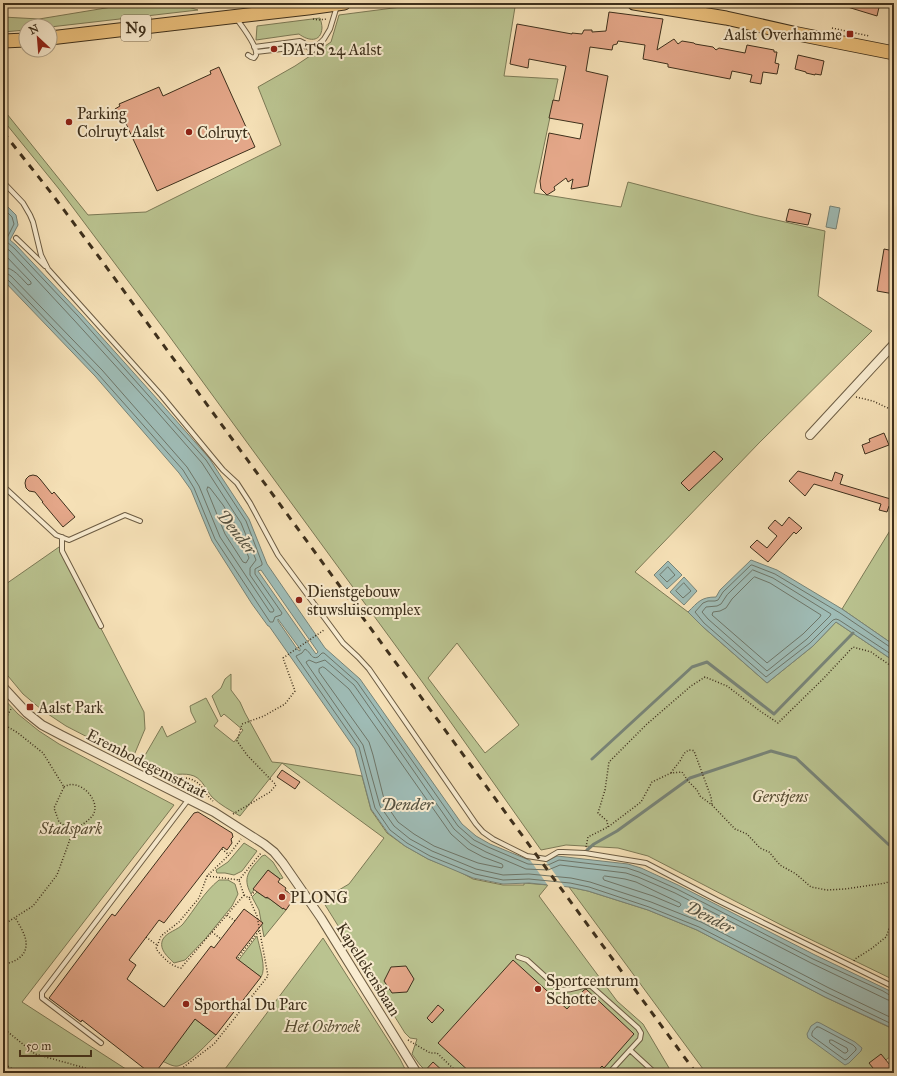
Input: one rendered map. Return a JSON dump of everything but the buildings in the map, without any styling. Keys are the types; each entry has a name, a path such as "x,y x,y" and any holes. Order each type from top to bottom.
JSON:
{"main road":[{"name":"N9","path":"58,37 340,3"},
{"path":"634,3 726,18 894,53"},
{"path":"3,42 18,41"}],"street":[{"path":"810,435 894,344"},
{"name":"Erembodegemstraat","path":"3,687 27,713 42,725 214,812 265,845"},
{"name":"Kapellekensbaan","path":"265,845 283,863 321,918 417,1073"}],"lane":[{"path":"254,47 300,41 308,46 312,51 324,39 330,29 340,3"},
{"path":"235,16 250,38 256,52 254,58 248,55"},
{"path":"256,52 308,46"},
{"path":"3,182 23,203 30,215 41,255 48,269"},
{"path":"16,238 48,269 161,395 223,470 237,484 250,502 278,555 343,643 368,669 483,832 493,839 527,856 546,858 558,852 585,853 646,863 717,900 894,987"},
{"path":"3,486 56,535 69,540 125,515 140,521"},
{"path":"62,537 62,552 101,626"},
{"path":"101,1043 42,998 42,992 188,800"},
{"path":"518,957 527,960 559,989 570,990 580,986 591,986 638,1028 641,1033 640,1039 609,1073"},
{"path":"630,1050 655,1073"}],"path":[{"path":"847,395 873,401 894,411"},
{"path":"232,815 270,792 276,785 248,756 237,741 242,724 264,716 285,704 295,691 283,658 330,626"},
{"path":"608,827 606,821 598,813 605,790 609,762 647,724 691,686 705,677 727,686 778,723 853,647 871,652 894,668"},
{"path":"3,724 18,733 43,753 64,786"},
{"path":"671,773 684,753 688,750 692,750 711,797 712,805"},
{"path":"585,853 588,837 608,827 641,802 652,782 671,773 682,772 700,796 712,805 735,829 748,834 760,848 769,852 780,865 796,874 811,887 828,890 845,889 886,883 894,879"},
{"path":"3,925 33,906 57,875 73,831 88,821 93,815 95,808 90,795 81,786 70,784 64,786 54,808 59,822 73,831"},
{"path":"244,895 181,968 176,967 164,959 156,949 161,936 179,922 199,898 207,876 229,855 246,833"},
{"path":"239,880 265,845"},
{"path":"222,849 229,855"},
{"path":"207,876 239,880"},
{"path":"175,1073 214,1044 268,976 257,916 249,898 244,895 239,880"},
{"path":"249,898 255,891"},
{"path":"227,915 235,921"},
{"path":"852,966 855,959 886,937 894,915"},
{"path":"3,964 13,962 20,958 26,945 15,917"},
{"path":"238,958 260,931"},
{"path":"212,932 221,939"},
{"path":"146,937 157,945"},
{"path":"3,1028 35,1054 96,1071 98,1073"},
{"path":"406,1039 430,1053 437,1053 458,1073"},
{"path":"3,1063 18,1073"},
{"path":"166,1069 181,1069"}],"green space":[{"path":"136,3 175,3 198,10 58,26 58,18 45,18"},
{"name":"Gerstjens","path":"432,3 479,3 515,7 504,76 558,79 534,193 621,207 628,182 754,215 825,231 818,296 872,331 759,443 635,572 688,612 767,683 813,646 836,622 894,661 894,980 785,927 648,856 618,848 566,845 541,850 423,683 167,333 59,189 3,120 3,109 88,215 146,212 281,145 258,87 295,66 331,42 339,15","holes":["457,643 519,725 485,753 428,678"]},
{"path":"3,17 21,18 18,18 18,31 3,32"},
{"path":"320,18 322,28 321,33 317,38 310,39 299,34 256,40 257,26"},
{"path":"894,524 894,645 842,609"},
{"path":"59,547 144,712 145,729 132,760 66,726 42,710 23,694 3,670 3,586"},
{"path":"231,674 231,690 240,702 272,762 282,763 240,816 215,800 202,783 194,776 186,774 160,773 140,764 162,726 167,737 196,722 190,706 206,698 218,721 214,726 234,742 243,730 224,714 221,717 212,696 221,688 225,679"},
{"name":"Stadspark","path":"3,698 18,714 39,731 59,744 174,805 22,1002 132,1073 3,1073"},
{"path":"282,763 362,776 371,810 387,833 405,846 428,859 458,871 473,879 503,885 524,885 524,883 548,885 539,896 617,1001 643,1024 672,1073 428,1073 412,1054 417,1039 410,1038 405,1033 322,900 349,884 384,838"},
{"path":"244,843 257,851 242,871 234,875 217,873 216,870 228,862"},
{"path":"265,855 273,862 283,878 280,879 268,870 251,894 248,888 247,877 254,865 262,856"},
{"path":"219,880 228,880 235,884 238,894 232,906 206,938 185,960 174,963 163,949 163,939 183,924 204,895"},
{"path":"569,887 588,891 648,910 697,930 825,997 894,1029 894,1054 876,1067 880,1073 706,1073"},
{"path":"257,892 286,910 264,937 259,910 252,897"},
{"path":"257,936 263,963 263,973 261,977 238,961"},
{"name":"Het Osbroek","path":"323,938 400,1059 407,1073 222,1073"},
{"path":"195,1019 216,1035 198,1053 183,1064 174,1066 162,1061"}],"water":[{"name":"Dender","path":"3,202 16,215 18,225 10,240 81,314 209,458 249,519 267,564 325,648 360,679 462,824 476,836 490,844 529,860 547,861 557,856 628,864 641,868 678,885 815,955 894,993 894,1029 825,997 697,930 648,910 588,891 569,887 529,883 503,884 473,878 428,859 405,846 388,833 371,809 355,749 252,604 212,541 191,490 179,473 95,376 3,280","holes":["261,570 318,652 316,654 258,571","278,619 300,649 300,651 278,621"]},
{"path":"830,206 840,208 836,229 826,227"},
{"path":"751,560 777,570 842,609 894,645 894,661 836,622 813,646 767,683 688,612 703,599 716,597 720,590"},
{"path":"668,561 682,575 667,589 654,575"},
{"path":"684,577 697,591 684,605 670,592"},
{"path":"817,1022 855,1042 862,1048 861,1051 845,1065 808,1038 807,1034 811,1026"}],"pier":[{"path":"528,857 544,859 566,889 549,887"}],"waterway":[{"path":"592,759 692,667 707,662 774,714 853,633"},
{"path":"587,850 594,844 617,831 690,778 771,751 796,758 894,848"}],"railway":[{"path":"3,132 99,257 696,1073"}],"place":[{"name":"Aalst Overhamme","path":"850,34"},
{"name":"DATS 24 Aalst","path":"274,49"},
{"name":"Parking Colruyt Aalst","path":"69,122"},
{"name":"Colruyt","path":"189,132"},
{"name":"Dienstgebouw stuwsluiscomplex","path":"299,600"},
{"name":"Aalst Park","path":"30,707"},
{"name":"PLONG","path":"282,897"},
{"name":"Sportcentrum Schotte","path":"538,989"},
{"name":"Sporthal Du Parc","path":"186,1004"}]}
